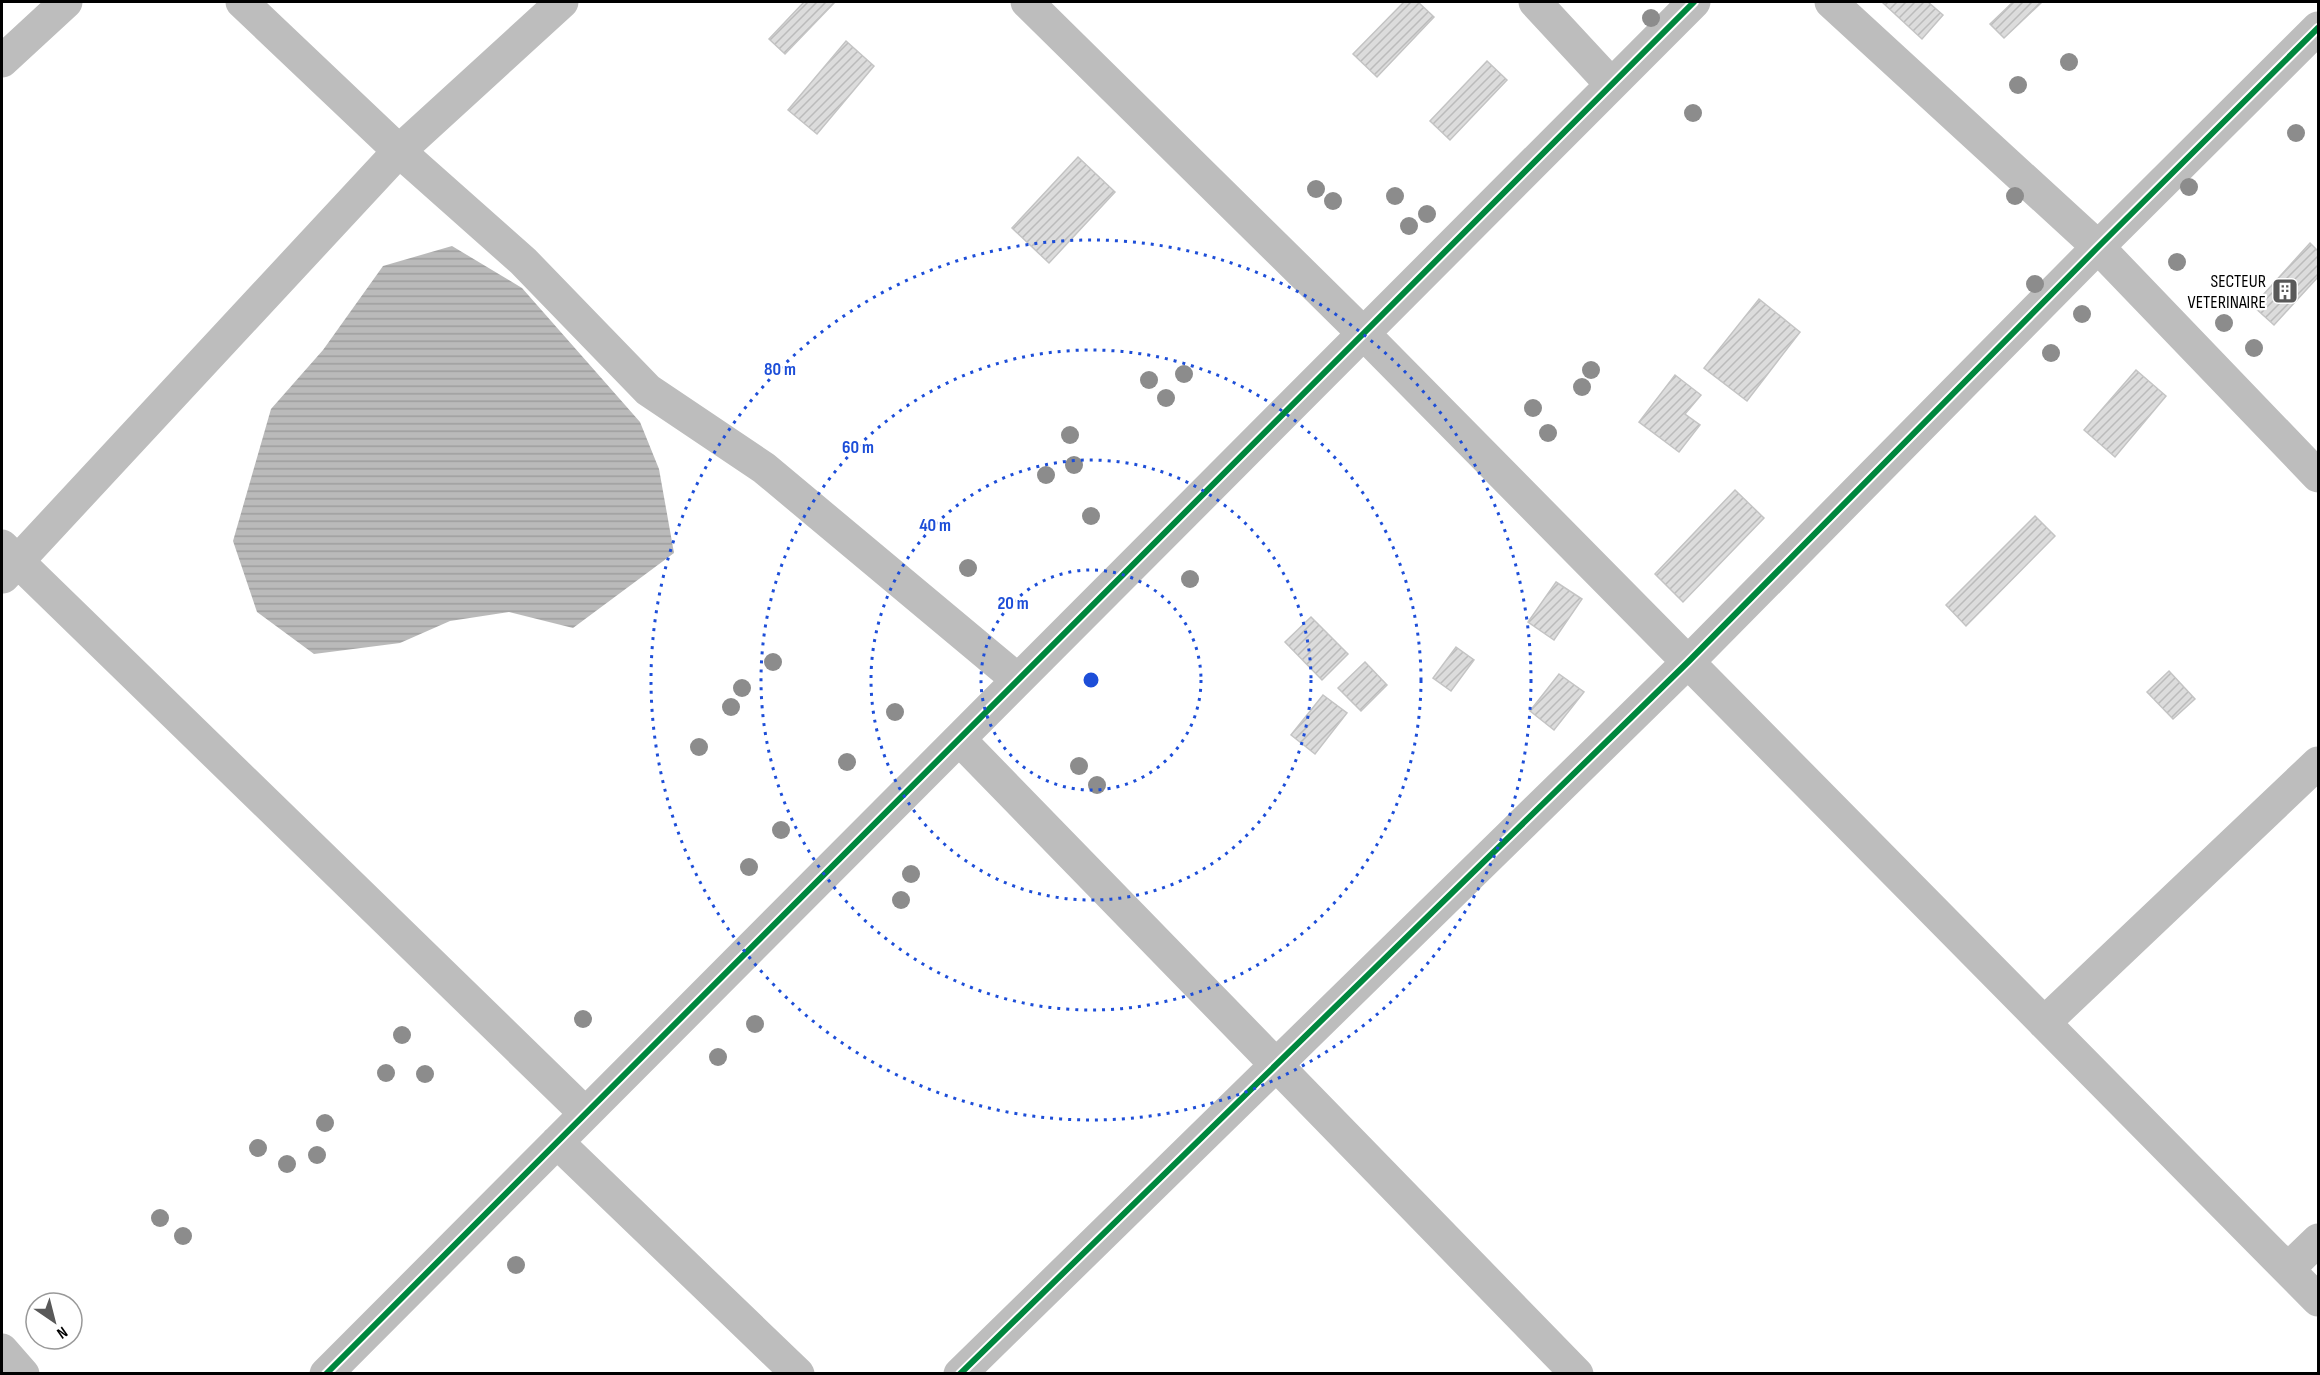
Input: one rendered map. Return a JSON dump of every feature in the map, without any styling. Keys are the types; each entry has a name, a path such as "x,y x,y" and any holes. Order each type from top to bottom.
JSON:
{"street":[{"path":"2,61 66,2"},
{"path":"242,2 399,151 523,261 648,390 764,468 1018,680"},
{"path":"562,2 399,151 7,562 585,1113"},
{"path":"1028,2 1363,333 2319,1300"},
{"path":"1535,2 1611,84"},
{"path":"326,1374 1694,2"},
{"path":"1831,2 2098,247 2319,476"},
{"path":"960,1374 1275,1063 1688,662 2098,247 2319,28"},
{"path":"959,739 1577,1374"},
{"path":"2044,1023 2319,763"},
{"path":"557,1142 798,1374"},
{"path":"2288,1269 2319,1240"},
{"path":"2,1350 23,1374"}],"shaded area":[{"path":"452,246 522,288 640,422 659,469 674,553 573,628 509,612 450,621 400,643 314,654 257,612 233,541 271,409 323,350 383,266"}],"building":[{"path":"804,2 835,2 785,54 769,39"},
{"path":"1404,2 1418,2 1434,17 1377,77 1353,54"},
{"path":"1882,2 1928,2 1943,15 1922,39"},
{"path":"2013,2 2042,2 2004,38 1990,24"},
{"path":"846,41 874,66 817,134 788,110"},
{"path":"1487,61 1507,80 1450,140 1430,121"},
{"path":"1078,157 1115,192 1049,263 1012,228"},
{"name":"SECTEUR VETERINAIRE","path":"2310,243 2318,251 2318,277 2274,325 2253,306"},
{"path":"1759,299 1800,332 1747,401 1704,368"},
{"path":"2136,370 2166,396 2115,457 2084,430"},
{"path":"1675,375 1701,395 1685,414 1700,425 1679,452 1639,422"},
{"path":"1735,490 1764,518 1683,602 1655,574"},
{"path":"2035,516 2055,536 1966,626 1946,605"},
{"path":"1556,582 1582,599 1554,640 1528,622"},
{"path":"1311,617 1348,654 1322,680 1285,642"},
{"path":"1456,647 1474,660 1451,691 1433,678"},
{"path":"1365,662 1387,685 1361,711 1338,688"},
{"path":"2169,671 2195,699 2173,719 2147,692"},
{"path":"1559,674 1584,692 1554,730 1530,711"},
{"path":"1323,695 1347,713 1315,754 1291,735"}],"cycle path":[{"path":"326,1374 1694,2"},
{"path":"960,1374 1688,662 2318,28"}],"place":[{"name":"SECTEUR VETERINAIRE","path":"2285,291"}]}
